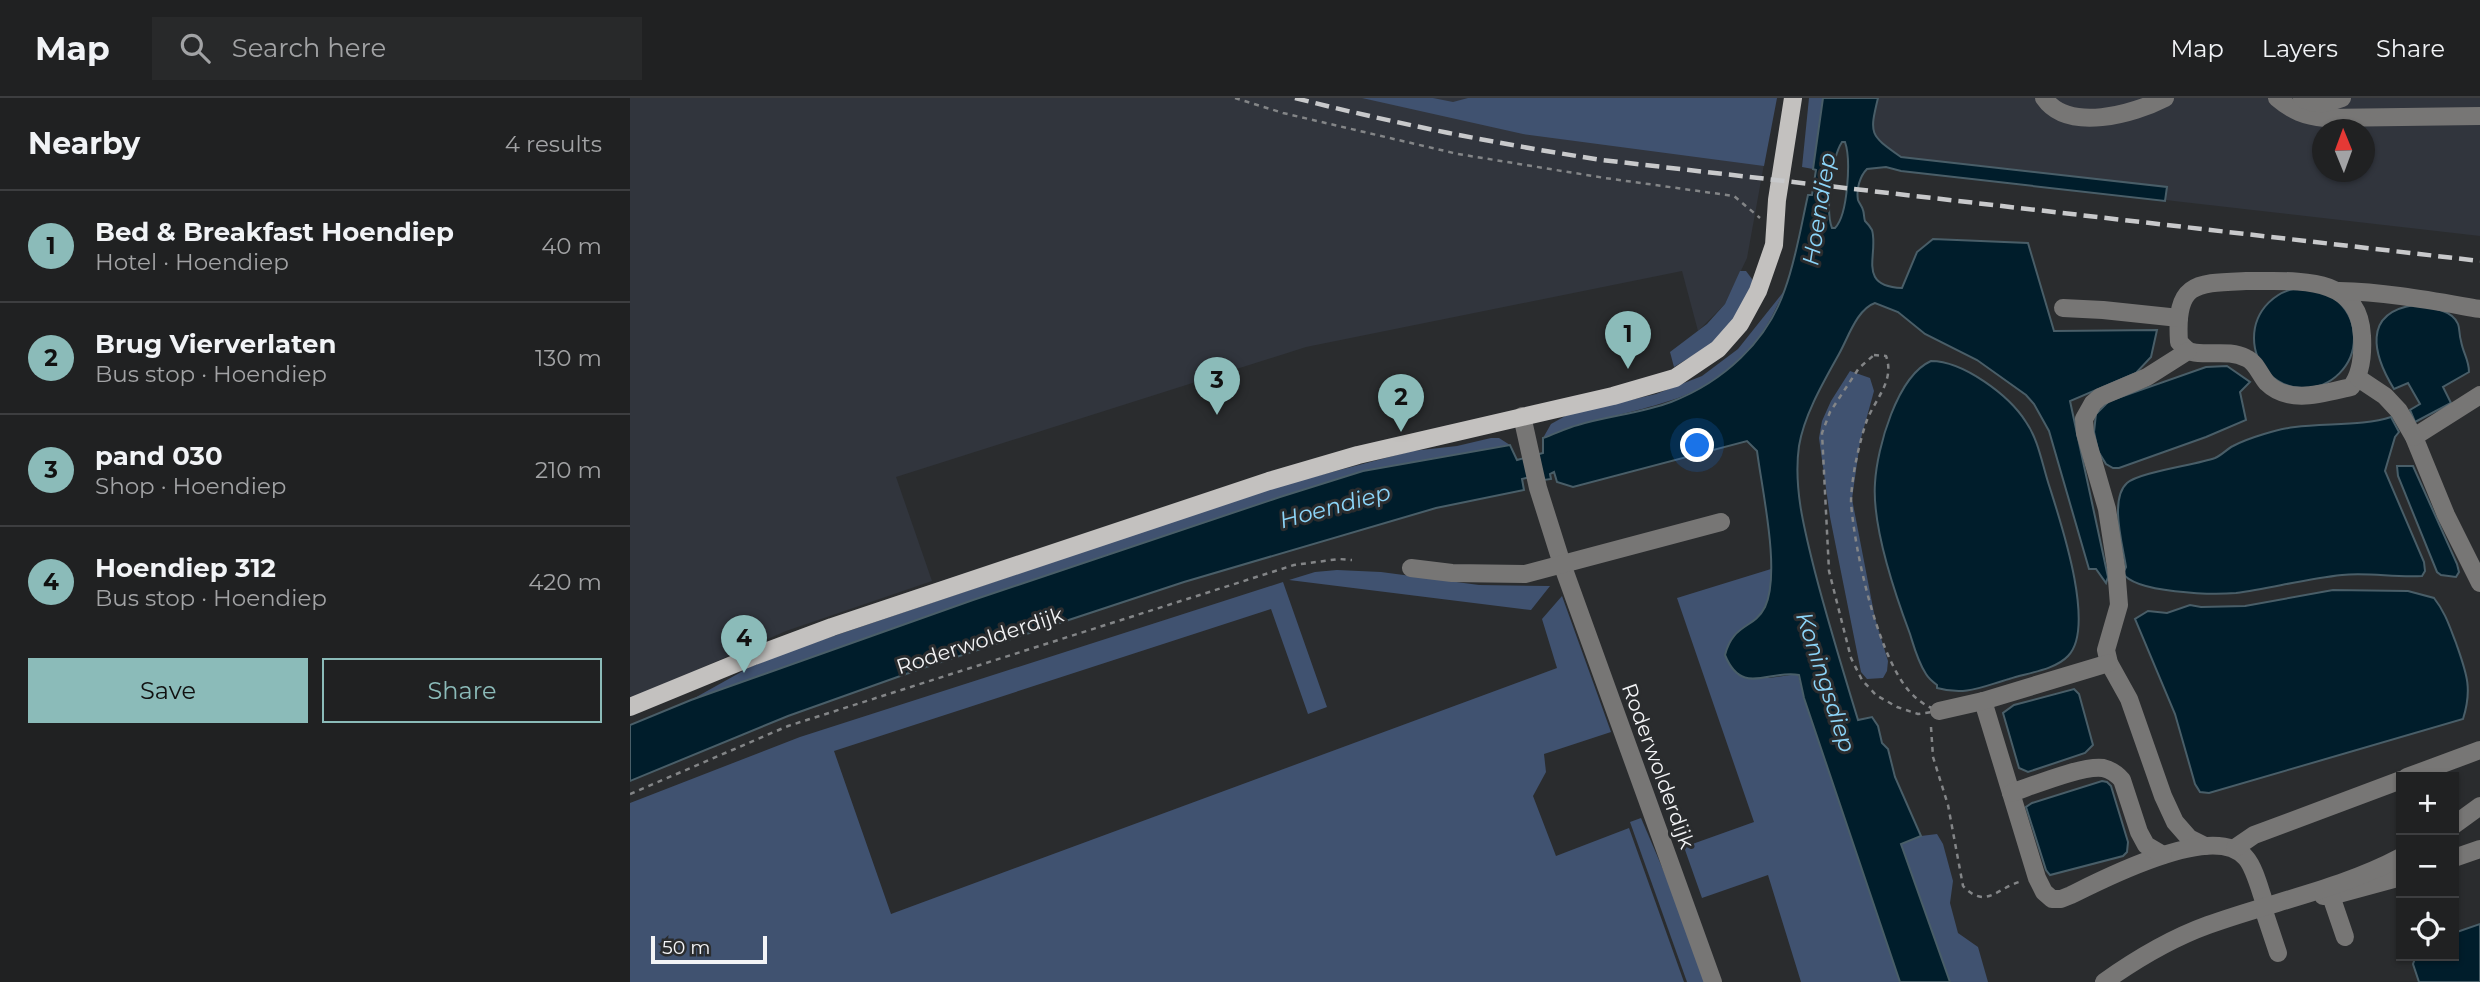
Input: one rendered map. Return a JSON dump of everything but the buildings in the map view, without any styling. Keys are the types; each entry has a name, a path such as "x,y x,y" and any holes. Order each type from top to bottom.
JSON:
{"main road":[{"path":"630,707 832,627 1269,481 1358,455 1657,384 1675,377 1718,349 1748,312 1774,246 1777,200 1793,98"}],"street":[{"path":"2044,98 2050,107 2071,116 2108,117 2131,113 2165,98"},
{"path":"2277,98 2294,111 2325,118 2480,116"},
{"path":"2302,98 2308,102 2323,104 2342,98"},
{"path":"2188,351 2179,342 2180,306 2192,288 2210,283 2318,283 2339,291 2366,291 2480,309"},
{"path":"2205,846 2189,838 2175,822 2163,796 2129,699 2109,663 2106,650 2119,605 2116,567 2108,509 2085,433 2084,419 2093,403 2100,397 2147,377 2188,351 2233,354 2248,358 2266,382 2279,391 2297,396 2312,396 2351,387 2358,377 2363,348 2362,326 2353,304 2339,291"},
{"path":"2063,308 2179,318"},
{"path":"2358,377 2385,396 2399,411 2414,437 2446,515 2480,583"},
{"path":"2414,437 2480,395"},
{"name":"Roderwolderdijk","path":"1521,416 1538,488 1562,564 1713,982"},
{"path":"1411,568 1452,573 1525,574 1721,522"},
{"path":"1939,712 2109,663"},
{"path":"1983,701 2039,882 2044,892 2052,899 2061,899 2163,855 2205,846 2235,848 2254,835 2396,782"},
{"path":"2421,772 2480,750"},
{"path":"2011,793 2079,771 2102,768 2116,773 2122,780 2146,845 2163,855"},
{"path":"2459,821 2480,806"},
{"path":"2235,848 2247,859 2278,953"},
{"path":"2459,856 2480,849"},
{"path":"2104,982 2206,926 2299,897 2396,859"},
{"path":"2299,897 2331,896 2396,878"},
{"path":"2331,896 2345,937"}],"path":[{"path":"1235,98 1283,113 1458,154 1734,196 1764,221 1776,222"},
{"path":"1874,355 1886,356 1890,367 1888,379 1867,421 1855,467 1851,501 1859,556 1888,655 1906,687 1927,707 1939,712 1918,714 1897,707 1876,695 1862,680 1851,658 1829,571 1822,433 1830,412 1859,368 1874,355"},
{"name":"Roderwolderdijk","path":"630,794 801,722 1294,565 1339,559 1352,560"},
{"path":"1939,712 1933,719 1930,732 1933,757 1948,805 1963,886 1972,895 1984,898 2015,883 2039,882"}],"shaded area":[{"path":"630,98 1776,98 1747,258 1725,304 1698,331 1682,271 1306,347 896,477 932,581 786,631 630,699"},
{"path":"1362,98 1433,98 1453,102 1468,98 1777,98 1764,166 1523,134"},
{"path":"1809,98 1823,98 1813,169 1802,167"},
{"path":"1868,98 2480,98 2480,236 2174,201 1905,164 1861,148"},
{"path":"1740,271 1746,271 1754,287 1734,323 1712,344 1674,367 1670,352 1707,324 1725,304"},
{"path":"1785,290 1765,328 1745,354 1708,384 1666,402 1581,424 1543,438 1551,424 1567,415 1656,394 1702,376 1738,349"},
{"path":"1850,371 1870,378 1874,391 1860,442 1852,499 1875,618 1888,661 1883,678 1867,679 1861,672 1830,517 1819,438 1822,421 1831,401"},
{"path":"1499,438 1510,445 1363,471 973,600 691,700 750,667 801,647 1275,487 1412,451 1457,446"},
{"path":"1771,569 1770,589 1764,609 1754,621 1732,638 1726,656 1769,678 1798,674 1900,982 1801,982 1768,875 1702,898 1684,847 1754,822 1677,598"},
{"path":"1315,572 1381,572 1479,585 1550,586 1531,610 1289,580"},
{"path":"1283,582 1327,707 1308,714 1271,609 834,751 891,914 1557,668 1542,619 1562,596 1611,732 1544,754 1546,772 1533,796 1556,856 1629,828 1684,982 630,982 630,803 800,737"},
{"path":"1641,818 1683,916 1706,982 1687,982 1630,822"},
{"path":"1937,834 1943,844 1953,881 1950,903 1958,933 1978,947 1988,982 1950,982 1900,844 1921,836"}],"water":[{"path":"1823,98 1878,98 1873,120 1875,133 1883,144 1901,157 2167,187 2165,201 1901,171 1886,167 1867,169 1859,183 1858,200 1865,221 1872,230 1874,275 1888,286 1902,288 1917,252 1933,239 2028,243 2054,331 2157,330 2151,357 2136,373 2070,401 2108,577 2106,583 2096,569 2089,569 2049,431 2034,404 2026,395 1977,360 1925,334 1898,312 1875,303 1863,311 1805,422 1799,446 1798,478 1801,510 1815,572 1858,720 1872,717 1878,726 1882,743 1888,749 1895,777 1921,836 1901,844 1950,982 1900,982 1804,698 1799,675 1748,678 1732,668 1725,655 1733,637 1765,607 1771,574 1766,509 1757,451 1747,441 1573,487 1557,482 1554,472 1550,474 1551,479 1544,480 1542,474 1522,479 1524,490 1436,508 1184,582 920,669 788,716 630,781 630,725 691,700 973,600 1363,471 1510,445 1517,460 1543,453 1543,438 1565,429 1660,406 1690,394 1741,358 1755,343 1777,308 1792,266 1808,195 1812,195 1816,170 1813,169","holes":["1842,142 1845,142 1848,173 1845,200 1839,221 1835,228 1832,228 1829,210 1831,184 1838,149"]},
{"path":"2304,288 2332,296 2346,310 2354,338 2346,366 2332,380 2304,388 2276,380 2262,366 2254,338 2262,310 2276,296"},
{"path":"2414,305 2439,310 2455,319 2469,372 2443,387 2451,403 2415,422 2410,410 2420,404 2408,383 2394,389 2377,350 2379,326 2386,317 2397,310"},
{"path":"1931,361 1957,367 1984,381 2008,401 2030,429 2067,545 2077,597 2079,622 2076,642 2068,656 2056,665 1965,691 1937,688 1921,665 1886,559 1875,500 1880,451 1891,414 1908,381"},
{"path":"2227,366 2250,382 2240,392 2246,420 2119,468 2106,464 2098,451 2094,432 2096,414 2109,401 2206,367"},
{"path":"2391,417 2399,432 2385,471 2424,562 2425,571 2422,576 2342,575 2236,593 2210,594 2158,589 2130,580 2123,573 2126,567 2119,523 2119,500 2122,490 2133,479 2215,458 2239,443 2280,430 2369,422"},
{"path":"2397,466 2413,466 2457,564 2459,572 2456,577 2437,572 2398,476"},
{"path":"2333,590 2408,591 2434,598 2449,625 2465,672 2468,698 2463,719 2209,793 2200,792 2195,784 2175,714 2135,619 2148,611 2167,613 2190,605 2245,606"},
{"path":"2074,689 2079,694 2093,745 2085,753 2028,772 2019,768 2003,713 2014,705"},
{"path":"2102,781 2111,786 2128,842 2127,852 2123,856 2050,875 2046,870 2026,807"},
{"path":"2480,924 2480,982 2419,982 2414,961 2459,961 2459,931"}],"railway":[{"path":"1295,98 1448,133 1602,160 2480,261"}],"place":[{"name":"Bed & Breakfast Hoendiep","path":"1628,369"},
{"name":"pand 030","path":"1217,415"},
{"name":"Brug Vierverlaten","path":"1401,432"},
{"name":"Hoendiep 312","path":"744,673"}],"water label":[{"name":"Hoendiep","path":"1819,209"},
{"name":"Hoendiep","path":"1335,506"},
{"name":"Koningsdiep","path":"1826,682"}]}
